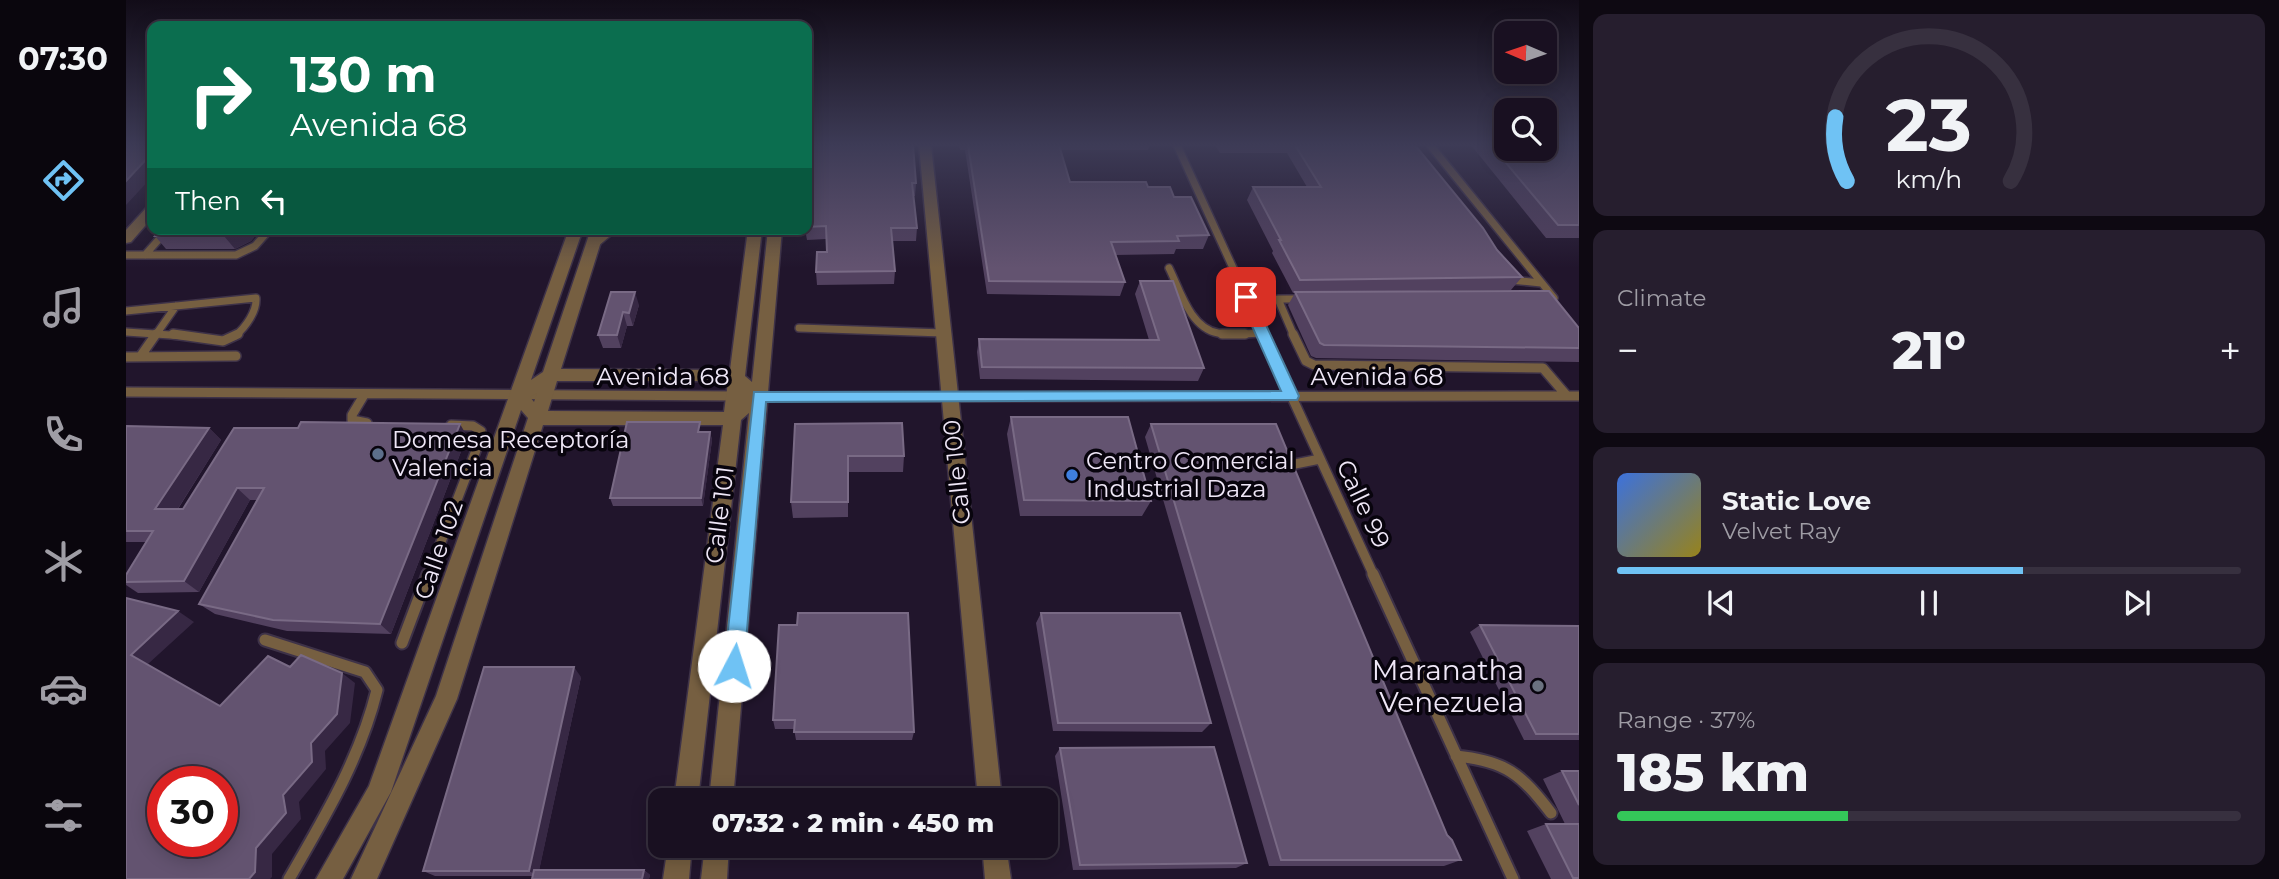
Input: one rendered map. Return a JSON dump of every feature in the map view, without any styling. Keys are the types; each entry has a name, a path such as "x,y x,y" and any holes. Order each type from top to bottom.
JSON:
{"street":[{"name":"Calle 100","path":"929,186 989,788"},
{"path":"126,239 147,216"},
{"name":"Calle 102","path":"330,879 379,792 574,235"},
{"name":"Calle 101","path":"687,788 754,235"},
{"name":"Calle 101","path":"722,788 774,235"},
{"path":"364,879 446,699 595,237"},
{"path":"552,374 726,375 736,388 759,397 732,417 538,418 519,396 552,374"},
{"path":"695,721 729,719"},
{"path":"676,879 678,858"},
{"path":"714,879 716,858"},
{"path":"996,858 998,879"}],"lane":[{"name":"Calle 99","path":"1196,186 1513,879"},
{"path":"1461,186 1498,235 1559,304"},
{"path":"145,255 163,235"},
{"path":"126,255 236,255 257,246 265,235"},
{"path":"1170,268 1195,317 1204,327 1222,334 1263,333"},
{"path":"1502,274 1510,281 1541,283"},
{"path":"1542,296 1552,296"},
{"path":"126,311 256,298 257,303 242,332 223,341 159,332 126,331"},
{"path":"1318,298 1278,299 1306,361 1323,365 1543,368 1567,396"},
{"path":"140,357 176,306"},
{"path":"799,328 943,333"},
{"path":"126,357 236,356"},
{"name":"Avenida 68","path":"126,392 545,397 736,388"},
{"path":"363,395 352,420 358,423 385,424"},
{"name":"Avenida 68","path":"759,397 1579,396"},
{"path":"402,643 480,440 481,431 473,426 438,424"},
{"path":"1293,484 1288,471 1290,465 1320,459"},
{"path":"265,640 365,672 377,690 372,714 346,778 289,879"},
{"path":"1456,756 1487,758 1509,766 1530,785 1551,813"}],"building":[{"path":"812,186 912,186 917,228 891,228 895,271 816,272 817,252 827,252 826,226 812,227"},
{"path":"974,186 1170,187 1174,197 1191,197 1209,235 1177,236 1179,241 1111,242 1125,282 989,281"},
{"path":"1449,186 1483,228 1497,250 1522,277 1300,280 1253,187"},
{"path":"1525,186 1579,186 1579,225 1558,225"},
{"path":"156,235 226,235 224,236"},
{"path":"1140,281 1173,281 1204,368 982,367 979,339 1159,340"},
{"path":"1549,291 1579,328 1579,348 1324,345 1320,343 1295,292"},
{"path":"611,292 635,292 629,313 623,312 617,335 598,335"},
{"name":"Centro Comercial Industrial Daza","path":"1011,417 1128,417 1151,501 1024,500"},
{"path":"301,422 460,424 380,624 273,620 199,604 264,488 237,488 184,581 126,582 126,575 153,531 126,531 126,426 209,428 155,509 183,509 234,428 298,428"},
{"path":"627,422 700,422 698,432 710,432 701,498 610,498"},
{"path":"902,423 904,456 848,456 848,502 791,502 795,424"},
{"path":"1151,424 1276,424 1447,835 1461,860 1281,860"},
{"path":"126,598 178,611 131,655 220,706 268,656 290,667 301,655 342,673 337,714 311,743 312,762 283,795 286,813 256,848 255,872 249,879 126,879"},
{"path":"798,613 908,613 914,732 794,732 795,720 773,720 779,625 797,625"},
{"path":"1041,613 1180,613 1211,723 1058,723"},
{"name":"Maranatha Venezuela","path":"1480,625 1579,626 1579,734 1536,734"},
{"path":"484,667 574,667 529,871 423,871"},
{"path":"1214,747 1247,863 1080,865 1060,748"},
{"path":"1562,771 1579,771 1579,805"},
{"path":"1546,824 1579,824 1579,878 1573,878"},
{"path":"534,870 644,870 642,879 532,879"}],"place":[{"name":"Domesa Receptoría Valencia","path":"378,454"},
{"name":"Centro Comercial Industrial Daza","path":"1072,475"},
{"name":"Maranatha Venezuela","path":"1538,686"}],"route":[{"path":"734,666 759,397 1291,396 1246,297"}]}
